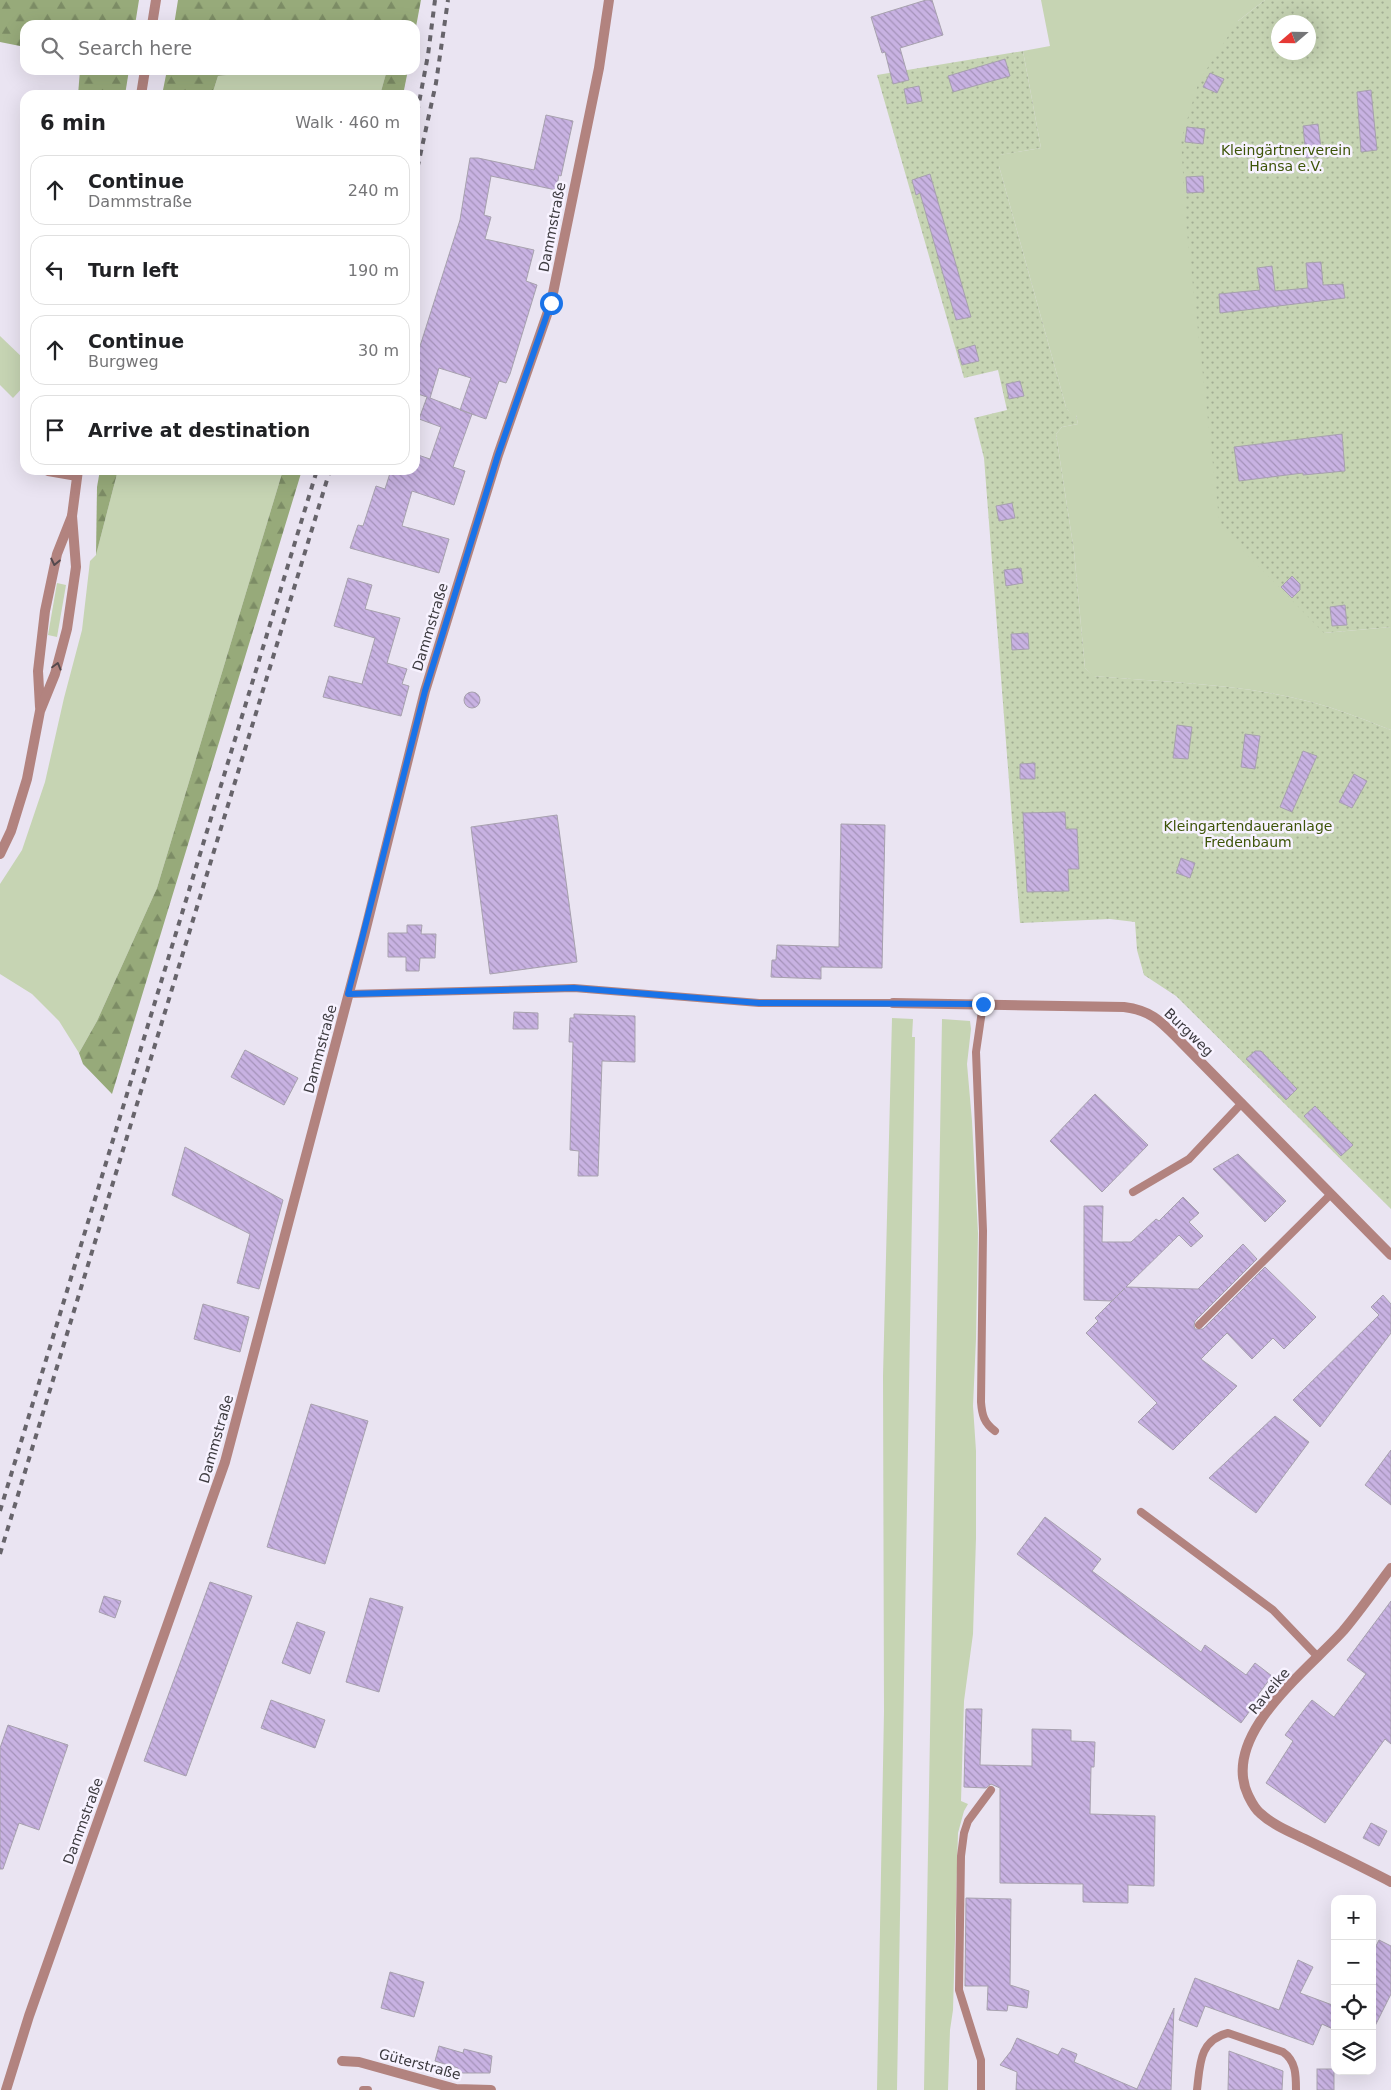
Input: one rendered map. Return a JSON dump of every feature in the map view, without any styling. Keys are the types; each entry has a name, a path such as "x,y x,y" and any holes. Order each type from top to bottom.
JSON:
{"street":[{"path":"153,20 156,0"},
{"name":"Dammstraße","path":"6,2090 29,2016 225,1462 348,994 425,691 498,455 551,303 598,68 609,0"},
{"path":"142,90 144,75"},
{"path":"0,854 11,831 27,779 40,711 55,674 67,629 76,567 72,516 78,475"},
{"path":"40,711 38,670 45,610 57,554 72,516"},
{"name":"Burgweg","path":"893,1003 1124,1007 1142,1009 1165,1026 1391,1255"},
{"name":"Raveike","path":"1391,1568 1344,1630 1263,1717 1244,1753 1241,1767 1242,1780 1252,1804 1259,1813 1271,1822 1391,1882"},
{"path":"1381,1580 1391,1587"},
{"name":"Güterstraße","path":"342,2061 359,2062 456,2089 491,2090"}],"lane":[{"path":"348,994 574,988 759,1003 893,1003"},
{"path":"983,1004 976,1052 983,1232 981,1402 982,1415 988,1426 995,1430"},
{"path":"1133,1192 1189,1159 1242,1104"},
{"path":"1199,1325 1331,1194"},
{"path":"1141,1512 1273,1610 1318,1657"},
{"path":"981,2090 981,2060 959,1990 961,1856 964,1833 968,1821 991,1790"},
{"path":"1197,2090 1202,2053 1212,2040 1228,2033 1283,2052 1289,2056 1296,2075 1296,2090"},
{"path":"363,2090 368,2090"}],"green space":[{"path":"0,0 139,0 136,20 20,20 20,46 0,42"},
{"path":"178,0 421,0 417,20 175,20"},
{"path":"1041,0 1265,0 1238,21 1324,633 1391,627 1391,730 1329,707 1266,692 1093,676 1085,668 1074,551 1056,434 1062,427 1078,424 1076,415 1071,415 1066,407 999,166 999,155 1041,148 1023,51 1050,46"},
{"name":"Kleingärtnerverein Hansa e.V.","path":"1265,0 1391,0 1391,627 1324,633 1220,527 1186,223 1181,140 1199,81 1238,21"},
{"name":"Kleingartendaueranlage Fredenbaum","path":"1023,51 1041,148 1000,155 999,166 1066,407 1071,414 1076,415 1078,424 1062,427 1056,434 1074,551 1085,668 1094,676 1266,692 1329,707 1391,730 1391,1209 1176,996 1144,975 1137,950 1135,922 1110,919 1020,923 984,458 974,418 1007,410 998,370 964,378 877,75"},
{"path":"80,75 128,75 126,90 78,90"},
{"path":"166,75 227,75 218,76 214,90 163,90"},
{"path":"386,75 381,90 214,90 218,76"},
{"path":"386,75 407,75 404,90 381,90"},
{"path":"0,336 20,355 20,390 13,398 0,385"},
{"path":"99,475 117,475 96,555 97,487"},
{"path":"117,475 281,475 157,888 97,1021 79,1053 59,1021 32,994 0,974 0,884 22,850 45,782 82,630 90,561 96,555"},
{"path":"281,475 300,475 112,1094 83,1064 79,1053 97,1021 157,888"},
{"path":"57,583 66,585 57,637 48,635"},
{"path":"892,1018 913,1019 912,1037 915,1037 897,2090 877,2090 884,1711 883,1376"},
{"path":"942,1019 970,1021 971,1029 967,1064 978,1233 973,1406 976,1451 976,1538 973,1634 964,1701 961,1801 968,1804 958,1833 953,2010 950,2030 948,2090 924,2090"}],"building":[{"path":"926,0 932,0 943,35 900,48 909,80 893,84 885,52 882,53 871,17"},
{"path":"1005,59 1010,76 953,92 948,76"},
{"path":"1210,73 1224,79 1217,93 1203,87"},
{"path":"919,86 922,101 907,104 904,89"},
{"path":"1371,90 1377,150 1361,152 1357,92"},
{"path":"546,115 573,121 561,176 559,175 556,190 491,176 484,215 491,217 485,239 534,250 526,281 537,285 510,374 506,383 499,381 486,419 472,414 453,467 465,471 454,505 412,491 402,526 449,539 439,573 350,548 358,525 363,526 376,486 385,489 389,475 420,475 420,456 430,459 441,427 420,419 427,397 420,395 420,346 460,220 470,158 534,170","holes":["439,368 471,378 460,409 430,398"]},
{"path":"1318,124 1322,156 1306,158 1303,126"},
{"path":"1187,127 1205,129 1203,144 1185,142"},
{"path":"930,174 971,317 956,320 920,193 916,195 912,180"},
{"path":"1203,176 1204,192 1187,193 1186,177"},
{"path":"1321,262 1323,285 1343,284 1345,298 1220,313 1219,294 1260,290 1257,268 1272,266 1275,291 1308,288 1306,263"},
{"path":"975,345 979,361 962,365 958,350"},
{"path":"1020,381 1024,396 1009,399 1006,384"},
{"path":"1342,434 1345,471 1303,475 1303,473 1239,481 1234,447"},
{"path":"1012,503 1015,518 999,521 996,506"},
{"path":"1021,568 1023,583 1006,586 1004,570"},
{"path":"1292,576 1300,584 1300,590 1292,598 1281,587"},
{"path":"348,578 372,585 365,609 400,618 387,663 407,669 402,684 409,686 401,716 323,697 329,676 362,684 375,638 334,626"},
{"path":"1345,605 1347,625 1332,626 1330,607"},
{"path":"1028,633 1029,649 1012,650 1011,634"},
{"path":"469,692 475,692 480,697 478,706 469,708 464,703 464,697"},
{"path":"1177,725 1192,727 1188,759 1173,758"},
{"path":"1245,734 1260,736 1255,769 1241,767"},
{"path":"1303,751 1317,756 1292,812 1280,807"},
{"path":"1035,763 1035,779 1020,779 1020,764"},
{"path":"1354,774 1367,781 1352,808 1339,802"},
{"path":"1065,812 1066,829 1077,829 1079,869 1068,869 1069,891 1027,892 1023,813"},
{"path":"557,815 577,962 490,974 471,827"},
{"path":"841,824 885,825 882,968 821,967 821,979 771,977 772,960 776,960 777,945 839,947"},
{"path":"1181,858 1195,863 1190,878 1176,873"},
{"path":"407,925 422,925 421,934 436,934 435,958 420,958 419,971 406,971 406,957 388,957 388,933 407,933"},
{"path":"514,1012 538,1013 538,1029 513,1029"},
{"path":"574,1014 635,1016 635,1062 602,1061 598,1176 578,1176 579,1151 570,1150 573,1042 569,1042 570,1018 574,1018"},
{"path":"245,1050 298,1078 284,1105 231,1077"},
{"path":"1255,1051 1261,1051 1297,1089 1286,1100 1246,1059"},
{"path":"1095,1094 1148,1145 1102,1192 1050,1141"},
{"path":"1315,1106 1353,1145 1341,1156 1304,1116"},
{"path":"185,1147 283,1200 259,1289 237,1283 250,1234 172,1195"},
{"path":"1238,1154 1286,1201 1265,1222 1213,1169"},
{"path":"1183,1197 1199,1213 1189,1222 1203,1236 1191,1247 1179,1235 1126,1287 1198,1289 1243,1244 1257,1259 1195,1321 1195,1329 1203,1329 1265,1267 1316,1317 1284,1349 1273,1338 1252,1359 1227,1333 1201,1359 1237,1386 1173,1450 1138,1422 1157,1403 1086,1333 1098,1321 1095,1318 1112,1301 1084,1300 1084,1206 1103,1206 1102,1242 1131,1242 1156,1219 1159,1221"},
{"path":"1383,1295 1391,1304 1391,1333 1320,1427 1293,1400 1379,1315 1371,1307"},
{"path":"203,1304 249,1317 240,1352 194,1339"},
{"path":"311,1404 368,1421 325,1564 267,1547"},
{"path":"1275,1416 1309,1442 1256,1513 1209,1478"},
{"path":"1391,1450 1391,1505 1365,1485"},
{"path":"1045,1517 1101,1559 1092,1571 1201,1652 1205,1645 1246,1675 1255,1663 1272,1676 1258,1695 1260,1697 1241,1723 1017,1554"},
{"path":"210,1582 252,1596 186,1776 144,1761"},
{"path":"104,1596 121,1601 115,1618 99,1612"},
{"path":"370,1598 403,1607 379,1692 346,1682"},
{"path":"1391,1601 1391,1744 1385,1739 1325,1823 1266,1783 1293,1741 1285,1735 1312,1700 1334,1717 1366,1674 1347,1660"},
{"path":"297,1622 325,1632 310,1674 282,1663"},
{"path":"271,1700 325,1720 315,1748 261,1728"},
{"path":"966,1709 982,1709 980,1765 1032,1766 1032,1729 1071,1730 1071,1741 1095,1742 1094,1767 1091,1767 1090,1814 1155,1816 1154,1886 1128,1885 1128,1903 1083,1902 1083,1884 1000,1883 1000,1788 991,1784 986,1788 964,1787"},
{"path":"8,1725 68,1745 39,1830 19,1823 3,1869 0,1869 0,1748"},
{"path":"1371,1823 1387,1831 1379,1846 1363,1838"},
{"path":"966,1898 1011,1899 1010,1985 1029,1991 1027,2008 1008,2005 1007,2011 987,2010 988,1986 965,1986"},
{"path":"1379,1940 1391,1946 1391,1994 1376,2024 1376,1985 1376,1946"},
{"path":"1298,1960 1313,1967 1300,1993 1331,2005 1331,2028 1322,2024 1313,2045 1205,2006 1197,2027 1179,2020 1195,1978 1279,2010"},
{"path":"390,1972 424,1982 414,2017 381,2008"},
{"path":"1174,2008 1171,2090 1016,2090 1017,2072 1000,2065 1011,2051 1017,2038 1058,2055 1062,2048 1077,2054 1074,2062 1137,2089"},
{"path":"439,2046 463,2053 464,2049 492,2056 490,2073 457,2073 458,2068 435,2061"},
{"path":"1229,2051 1283,2071 1282,2090 1228,2090"},
{"path":"1317,2069 1331,2069 1331,2075 1334,2075 1334,2090 1317,2090"}],"railway":[{"path":"420,97 435,0"},
{"path":"420,156 436,83 448,0"},
{"path":"0,1511 315,475"},
{"path":"0,1554 328,475"}],"route":[{"path":"551,303 498,455 425,691 348,994 574,988 616,993 759,1003 983,1004"}]}
